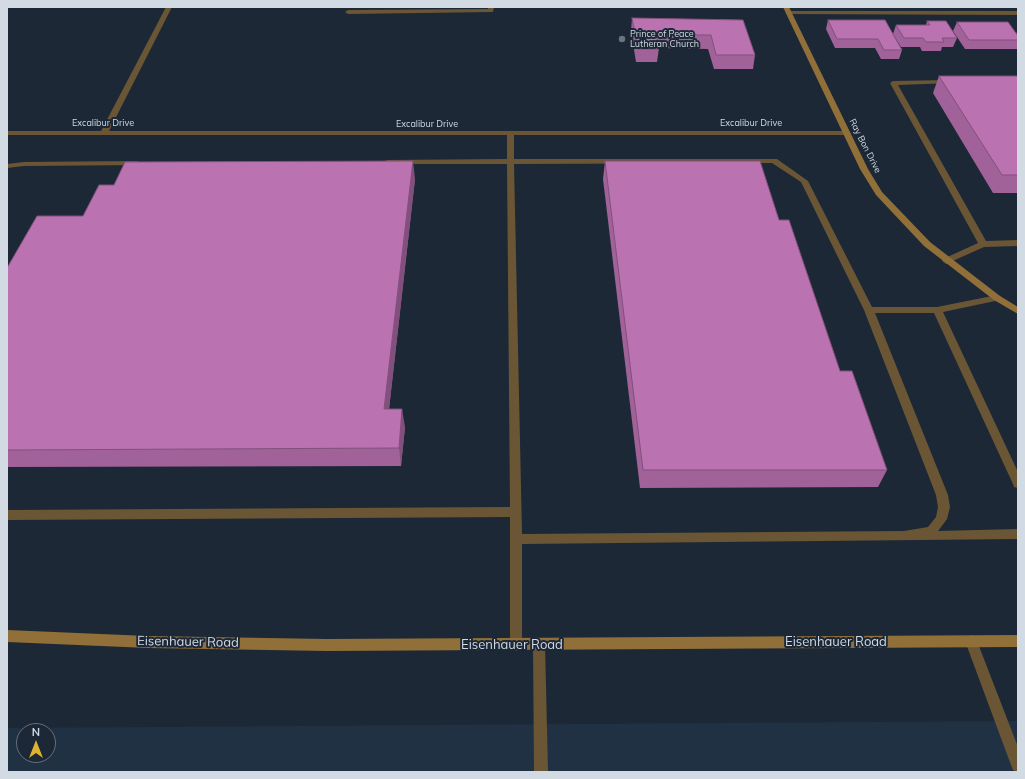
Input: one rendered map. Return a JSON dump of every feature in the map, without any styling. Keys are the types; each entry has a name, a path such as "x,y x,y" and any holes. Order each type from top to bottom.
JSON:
{"main road":[{"name":"Ray Bon Drive","path":"787,10 864,169 879,193 901,218 946,261 997,298 1018,311"},
{"name":"Eisenhauer Road","path":"7,636 148,642 272,644 516,645 1018,641"}],"street":[{"path":"104,133 169,7"},
{"path":"348,12 491,11 491,7"},
{"path":"1011,7 1017,13"},
{"path":"787,10 1017,13"},
{"path":"955,82 893,83 983,244"},
{"name":"Excalibur Drive","path":"7,133 847,133"},
{"path":"510,134 516,539 516,645"},
{"path":"375,162 774,161 804,181 869,310 942,495 944,507 942,519 932,530 925,533 904,536"},
{"path":"7,166 24,164 144,163"},
{"path":"946,261 983,244 1018,244"},
{"path":"869,310 937,310 997,298"},
{"path":"937,310 1018,484"},
{"path":"7,515 515,512"},
{"path":"516,539 1018,534"},
{"path":"971,641 1018,765"},
{"path":"539,644 542,772"}],"shaded area":[{"path":"1018,721 1018,772 7,772 7,728 16,728 16,763 56,763 56,728"}],"building":[{"path":"632,18 743,20 755,55 716,55 711,35 656,35 659,49 638,49"},
{"path":"828,20 885,20 902,50 884,50 878,39 837,39"},
{"path":"927,21 946,21 957,38 942,38 944,42 926,42 923,38 904,38 896,25 930,25"},
{"path":"957,22 1008,22 1018,36 1018,40 969,40"},
{"path":"939,76 1018,76 1018,175 1002,175"},
{"path":"413,161 384,409 402,409 399,448 7,450 7,268 37,216 83,216 99,185 114,185 125,162"},
{"path":"605,161 760,161 779,220 789,220 840,371 852,371 887,470 643,470"}],"place":[{"name":"Prince of Peace Lutheran Church","path":"622,39"}]}
